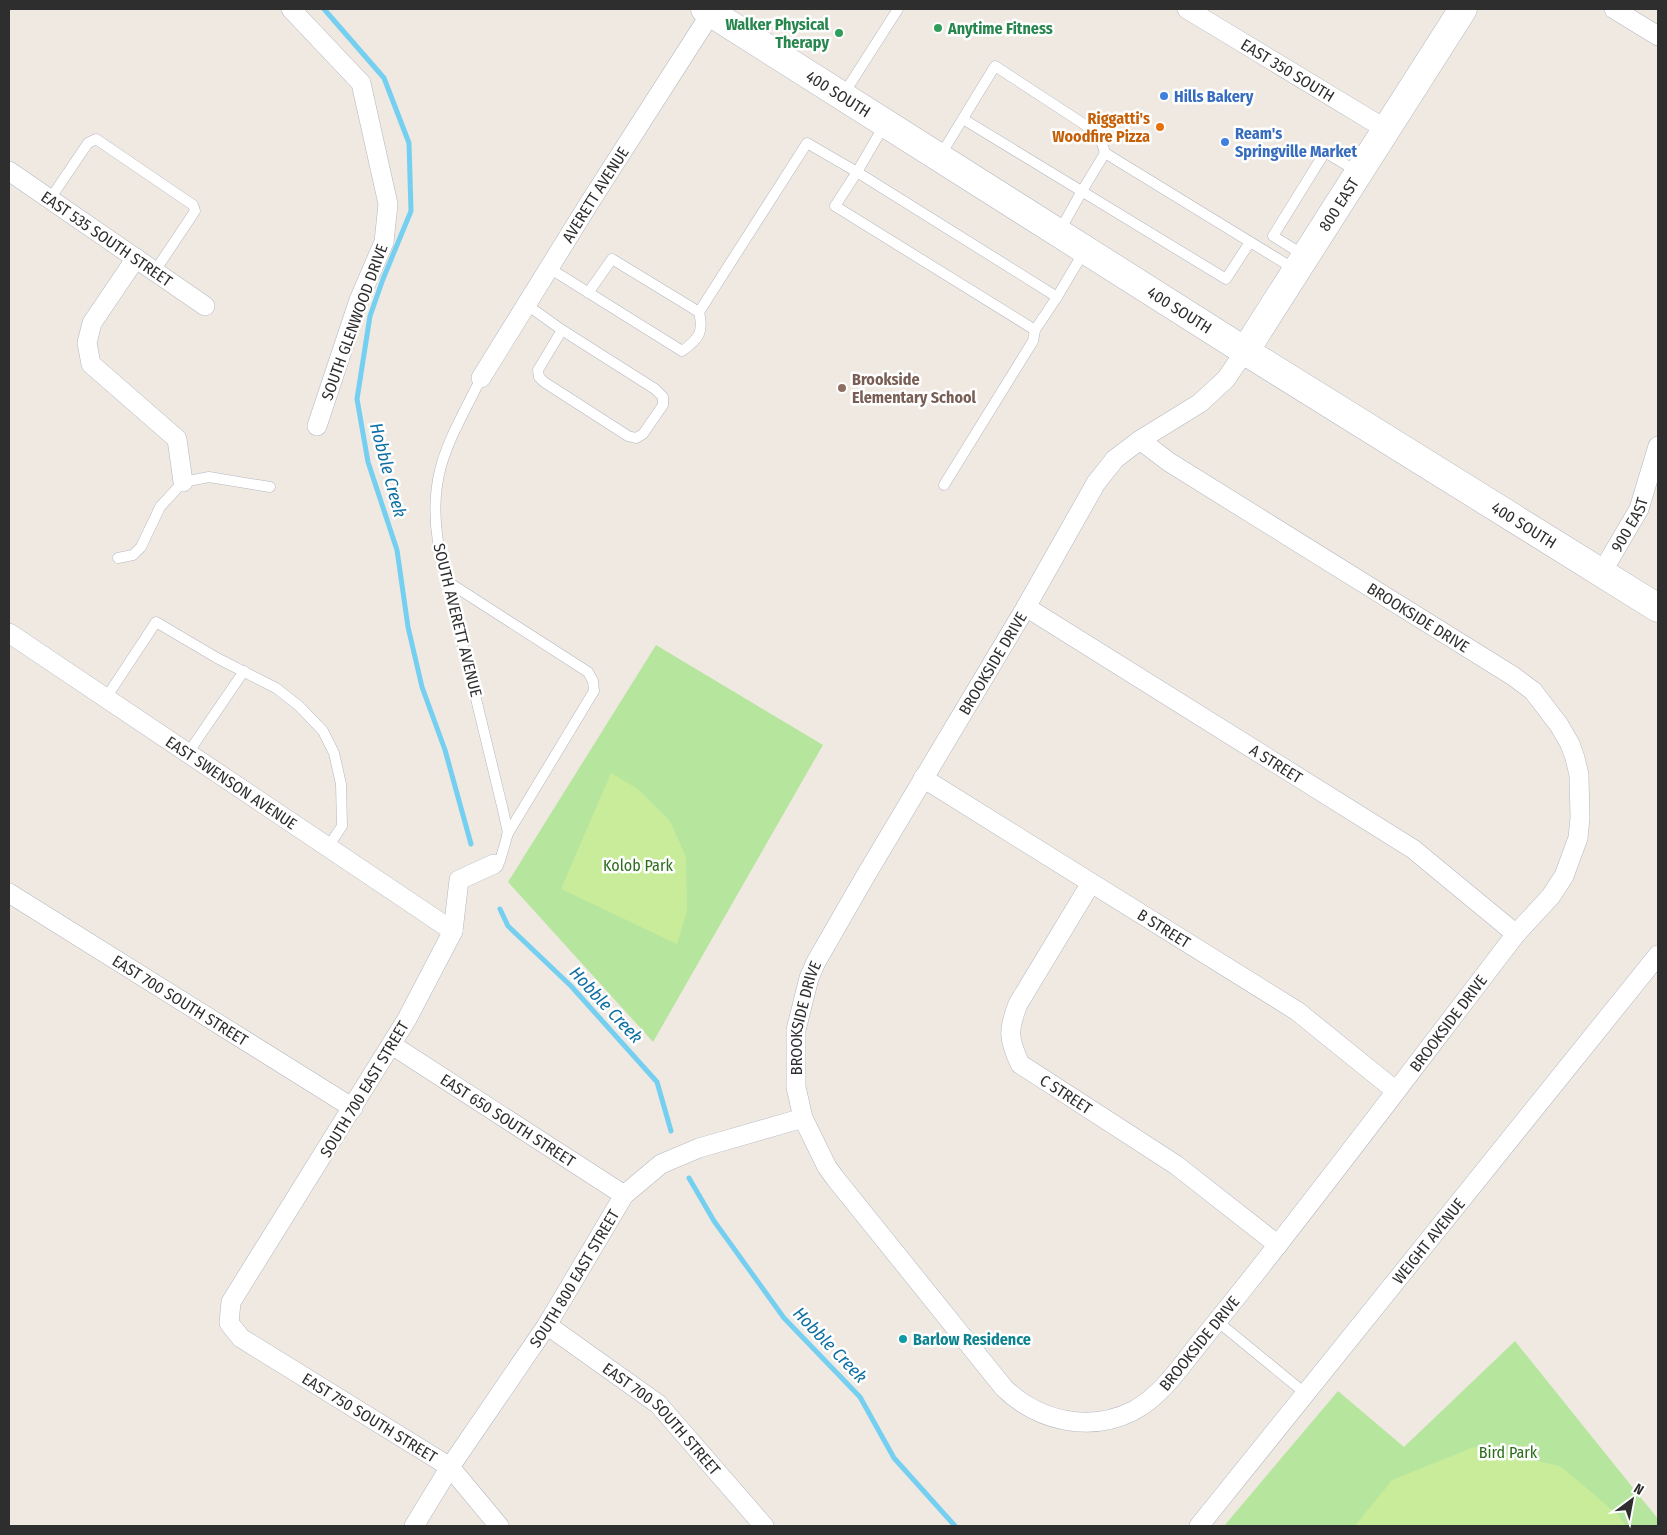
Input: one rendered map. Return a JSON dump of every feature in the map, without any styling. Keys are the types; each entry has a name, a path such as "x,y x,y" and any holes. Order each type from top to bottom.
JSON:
{"main road":[{"name":"800 EAST","path":"1245,351 1464,9"},
{"name":"400 SOUTH","path":"708,11 1245,351 1658,608"}],"street":[{"name":"SOUTH GLENWOOD DRIVE","path":"291,9 360,83 388,204 384,242 359,300 317,426"},
{"name":"EAST 350 SOUTH","path":"1187,9 1387,130"},
{"path":"1614,9 1658,36"},
{"name":"AVERETT AVENUE","path":"481,378 708,11"},
{"name":"EAST 535 SOUTH STREET","path":"9,171 205,306"},
{"path":"136,258 92,323 87,344 91,364 176,439 183,482"},
{"name":"BROOKSIDE DRIVE","path":"1140,440 1169,462 1513,676 1533,691 1559,725 1575,758 1579,775 1578,838 1564,876 1551,896 1516,934 1278,1245 1168,1383 1145,1404 1131,1411 1102,1421 1087,1422 1056,1419 1028,1408 1015,1399 999,1382 835,1178 803,1118 796,1087 796,1030 809,978 816,962 923,778 1026,607 1096,483 1115,459 1140,440 1200,403 1226,379 1245,351"},
{"name":"900 EAST","path":"1602,572 1638,509 1658,446"},
{"name":"A STREET","path":"1026,607 1413,848 1516,934"},
{"name":"EAST SWENSON AVENUE","path":"9,633 453,931"},
{"name":"B STREET","path":"923,778 1298,1011 1396,1091"},
{"name":"SOUTH 700 EAST STREET","path":"229,1322 231,1302 392,1045 453,931 459,880 494,864"},
{"name":"C STREET","path":"1092,883 1018,1004 1010,1024 1011,1045 1020,1064 1176,1165 1278,1245"},
{"name":"EAST 700 SOUTH STREET","path":"9,893 353,1108"},
{"name":"WEIGHT AVENUE","path":"1199,1526 1658,955"},
{"name":"EAST 650 SOUTH STREET","path":"392,1045 624,1195"},
{"name":"SOUTH 800 EAST STREET","path":"414,1526 450,1466 548,1325 624,1195 661,1164 698,1148 803,1118"},
{"name":"EAST 750 SOUTH STREET","path":"229,1322 241,1338 450,1466 499,1526"},
{"name":"EAST 700 SOUTH STREET","path":"548,1325 658,1404 764,1526"}],"lane":[{"path":"843,96 898,9"},
{"path":"940,157 995,66 1099,134 1105,153 1250,242 1301,264"},
{"path":"963,119 1226,279 1250,242"},
{"path":"886,123 835,206 1035,330"},
{"path":"50,198 88,144 96,139 193,205 195,211 155,271"},
{"path":"699,312 807,143 857,172 1057,297"},
{"path":"1301,264 1273,236 1325,152 1360,173"},
{"path":"1059,233 1105,153"},
{"path":"944,486 1033,341 1035,330 1085,249"},
{"path":"549,268 588,293 682,350 693,343 700,335 702,323 699,312 612,259 588,293"},
{"path":"527,305 562,330 656,389 663,397 663,405 643,434 636,438 628,436 544,382 538,376 538,370 562,330"},
{"name":"SOUTH AVERETT AVENUE","path":"481,378 445,452 438,474 435,496 435,520 438,542 504,810 507,835 500,861 494,864"},
{"path":"118,558 134,555 141,547 160,507 183,482 209,478 270,488"},
{"path":"448,582 588,672 593,681 594,691 507,835"},
{"path":"106,698 156,622 276,688 299,706 323,731 334,753 341,784 342,826 328,846"},
{"path":"188,753 244,671"},
{"path":"1217,1321 1306,1394"}],"green space":[{"name":"Kolob Park","path":"656,645 823,745 653,1042 508,882"},
{"path":"611,773 638,789 670,821 686,857 687,911 677,944 561,889"},
{"name":"Bird Park","path":"1515,1341 1658,1519 1658,1526 1224,1526 1338,1391 1404,1447"},
{"path":"1474,1447 1560,1466 1617,1514 1626,1526 1355,1526 1392,1480"}],"waterway":[{"name":"Hobble Creek","path":"324,9 384,78 409,143 411,211 370,316 357,399 368,462 397,550 408,627 422,687 445,750 471,844"},
{"name":"Hobble Creek","path":"500,909 508,926 571,986 657,1082 671,1131"},
{"name":"Hobble Creek","path":"689,1178 714,1221 784,1318 860,1397 894,1458 955,1526"}],"place":[{"name":"Anytime Fitness","path":"938,28"},
{"name":"Walker Physical Therapy","path":"839,33"},
{"name":"Hills Bakery","path":"1164,96"},
{"name":"Riggatti's Woodfire Pizza","path":"1160,127"},
{"name":"Ream's Springville Market","path":"1225,142"},
{"name":"Brookside Elementary School","path":"842,388"},
{"name":"Barlow Residence","path":"903,1339"}]}
